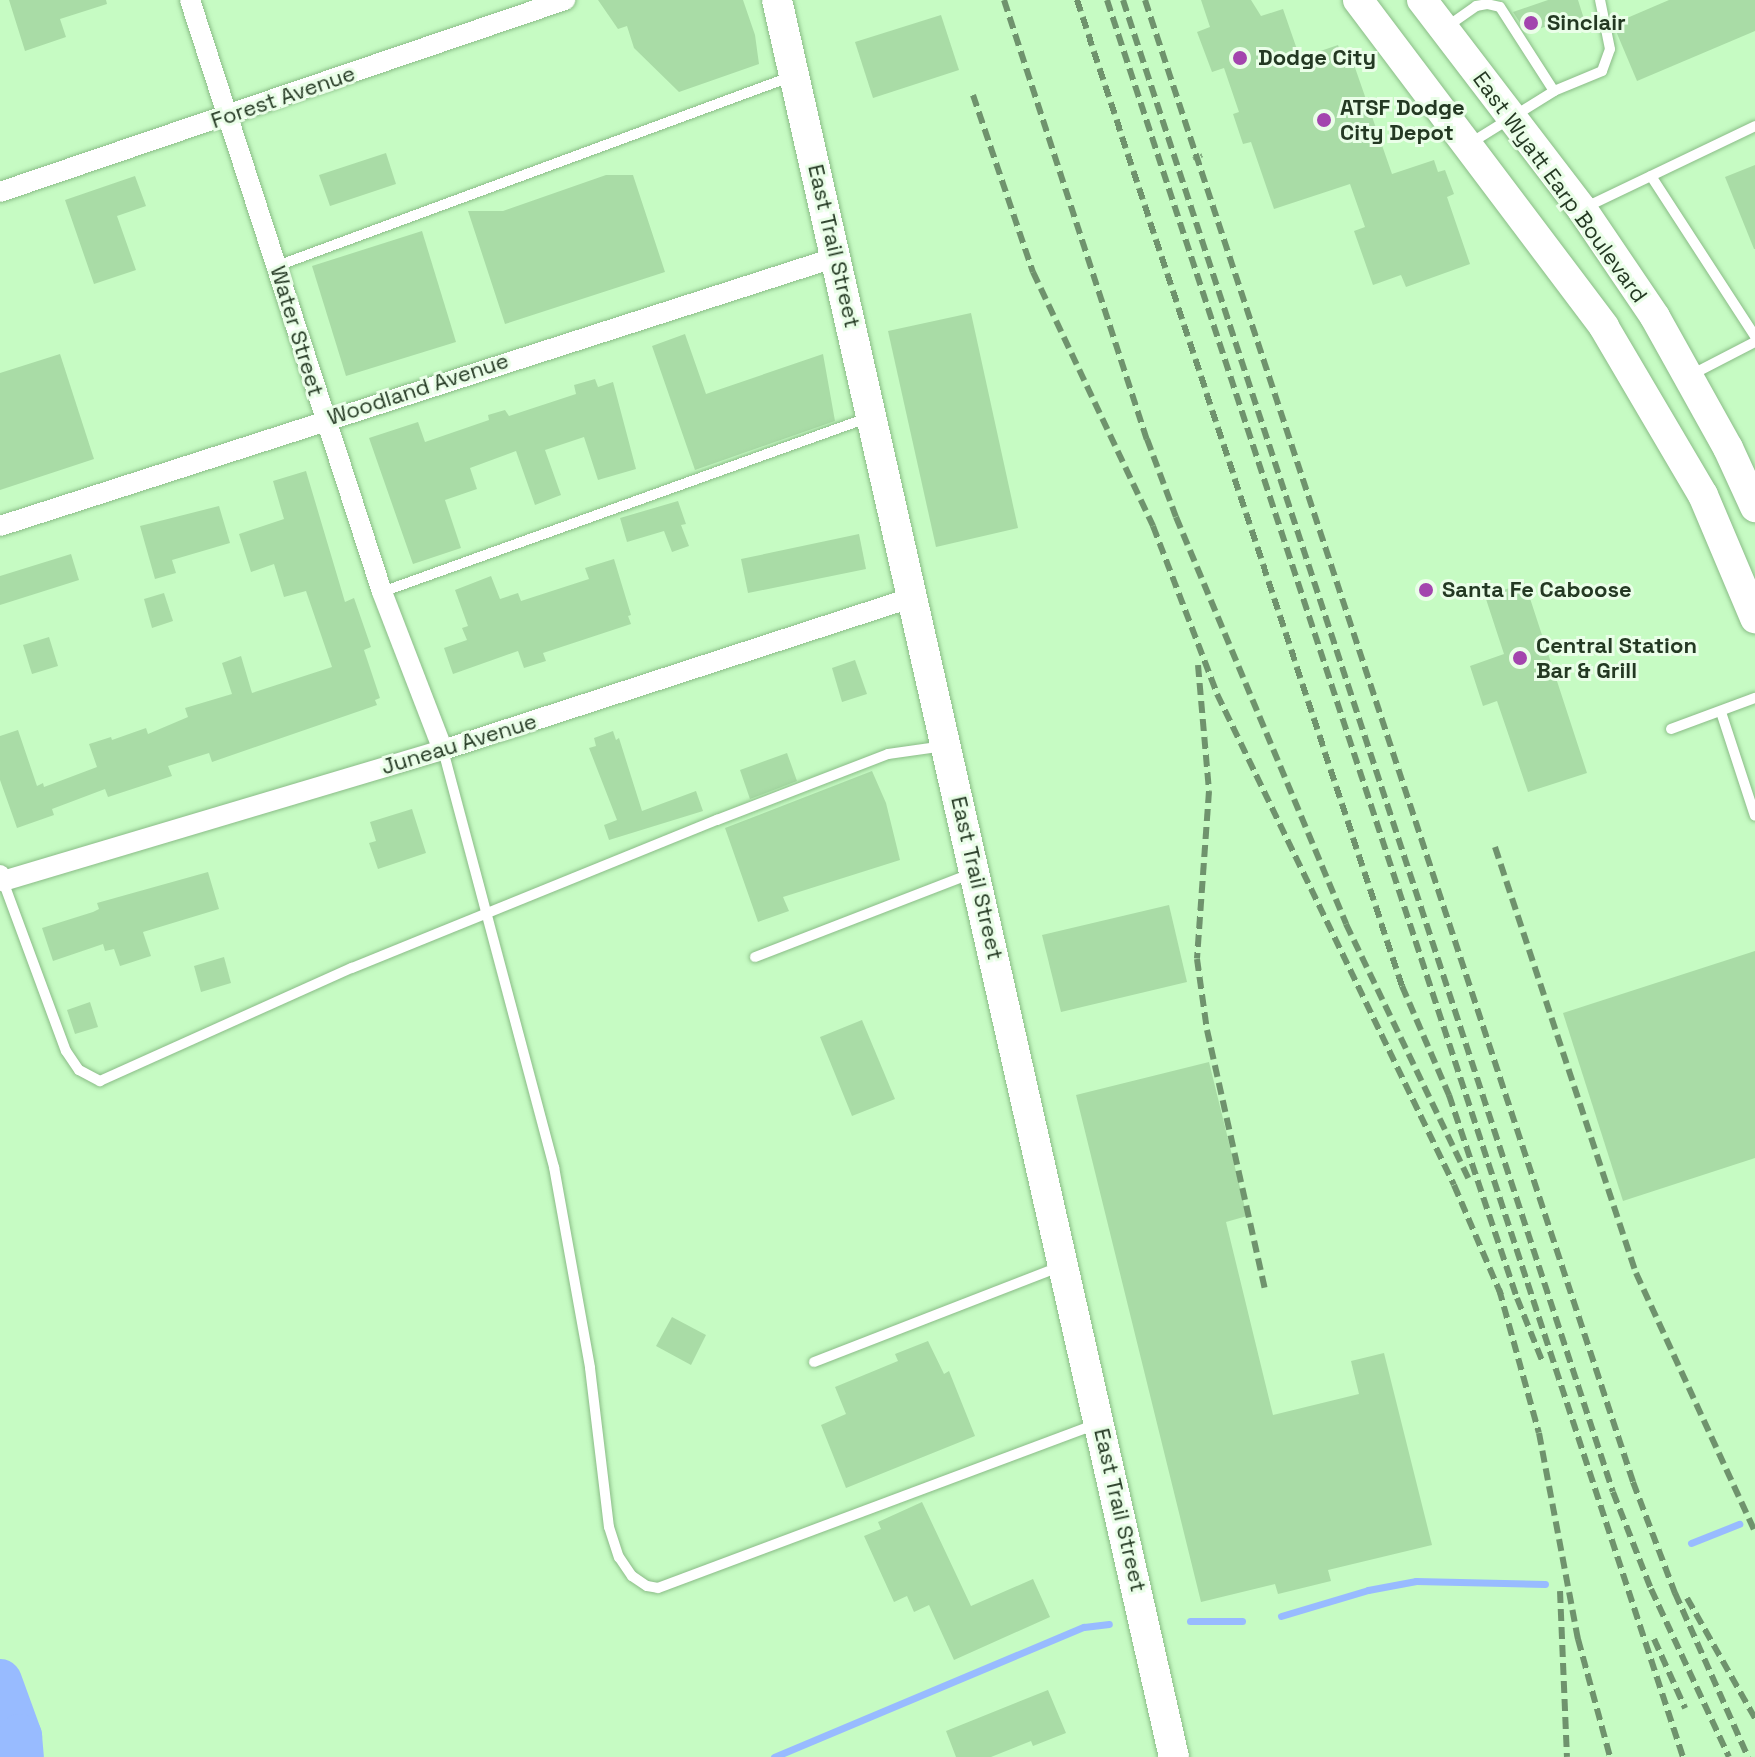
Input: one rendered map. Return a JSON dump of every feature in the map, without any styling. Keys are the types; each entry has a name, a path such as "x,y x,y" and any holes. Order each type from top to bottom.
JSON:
{"main road":[{"name":"East Trail Street","path":"777,0 1174,1757"},
{"path":"1358,0 1604,327 1703,495 1755,618"},
{"name":"East Wyatt Earp Boulevard","path":"1422,0 1582,209 1655,317 1728,448 1755,507"}],"street":[{"name":"Water Street","path":"190,0 382,592 443,750"},
{"name":"Forest Avenue","path":"0,192 565,0"},
{"name":"Woodland Avenue","path":"0,526 325,419 837,257"},
{"name":"Juneau Avenue","path":"1,878 443,750 912,598"}],"lane":[{"path":"1467,145 1554,91 1602,71 1610,49 1600,0"},
{"path":"1444,29 1476,6 1487,4 1500,7 1554,91"},
{"path":"277,266 796,75"},
{"path":"1582,209 1755,126"},
{"path":"1651,176 1755,339 1688,376"},
{"path":"382,592 872,416"},
{"path":"1671,729 1755,698"},
{"path":"1721,712 1755,816"},
{"path":"1,878 66,1051 79,1070 100,1081 249,1012 484,914 888,754 947,746"},
{"path":"443,750 484,914 554,1167 590,1368 609,1527 619,1557 632,1576 647,1586 658,1588 1099,1424"},
{"path":"755,957 975,872"},
{"path":"814,1362 1063,1265"}],"path":[{"path":"1193,159 1206,154"}],"building":[{"path":"9,0 106,0 107,4 60,19 66,37 25,51"},
{"path":"598,0 743,0 755,35 759,64 679,92 634,48 627,26 618,29"},
{"path":"1201,0 1251,0 1261,16 1283,9 1300,58 1338,45 1344,62 1352,59 1392,174 1434,160 1438,172 1445,170 1454,194 1447,197 1470,264 1406,287 1401,275 1373,285 1354,231 1365,227 1350,184 1274,209 1251,142 1243,144 1233,114 1239,112 1224,68 1212,72 1197,32 1210,27"},
{"path":"1548,0 1578,0 1584,19 1554,29 1553,24 1527,33 1513,12"},
{"path":"1669,0 1755,0 1755,31 1637,81 1613,24"},
{"path":"941,15 959,70 873,98 855,42"},
{"path":"386,153 396,184 330,206 319,175"},
{"path":"1755,165 1755,249 1754,249 1725,177"},
{"path":"606,175 633,175 665,272 505,324 468,211 503,211"},
{"path":"135,176 146,206 117,216 136,270 94,284 65,200"},
{"path":"422,231 456,342 346,376 312,266"},
{"path":"971,313 1018,528 936,547 888,331"},
{"path":"685,334 706,394 823,354 835,421 695,470 652,346"},
{"path":"60,354 94,459 0,490 0,373"},
{"path":"595,379 598,387 613,382 636,469 598,480 584,437 545,450 561,495 535,505 516,451 470,468 477,489 445,500 461,548 413,564 369,438 418,422 425,442 489,420 488,415 505,410 509,416 576,394 574,385"},
{"path":"306,471 345,602 354,598 371,647 364,650 380,698 375,700 377,705 212,762 209,753 168,766 172,776 108,797 105,789 52,809 54,815 17,828 0,780 0,736 18,730 37,786 43,783 44,787 97,767 89,744 146,728 148,734 188,717 185,708 232,694 222,663 241,656 252,693 332,667 306,591 284,597 274,564 251,572 239,534 284,519 273,481"},
{"path":"678,501 686,524 681,525 689,546 672,552 664,531 627,542 620,518"},
{"path":"219,506 230,543 172,560 176,573 155,579 140,526"},
{"path":"859,534 866,569 748,593 741,559"},
{"path":"71,554 79,580 0,605 0,576"},
{"path":"614,559 631,624 543,653 546,661 524,668 518,651 453,674 444,648 467,640 462,628 468,626 455,590 491,576 500,599 518,593 521,601 589,579 585,568"},
{"path":"1525,583 1587,773 1528,792 1497,701 1483,706 1470,666 1504,654 1485,596"},
{"path":"164,593 173,621 152,628 144,599"},
{"path":"49,637 58,666 32,674 23,645"},
{"path":"855,660 867,694 842,702 832,668"},
{"path":"613,731 616,740 619,738 642,811 696,791 703,811 609,840 604,825 617,820 589,748 596,746 594,738"},
{"path":"787,753 797,781 750,799 740,770"},
{"path":"872,771 886,803 900,860 783,897 789,911 758,922 725,828"},
{"path":"412,809 426,853 378,869 369,843 376,841 370,822"},
{"path":"208,872 219,909 143,932 151,956 120,966 114,949 105,951 103,944 53,961 42,928 93,912 99,909 97,903"},
{"path":"1169,905 1187,982 1061,1012 1042,935"},
{"path":"1755,951 1755,1158 1623,1201 1563,1013"},
{"path":"224,957 231,983 201,992 194,966"},
{"path":"90,1002 98,1027 75,1034 67,1010"},
{"path":"862,1020 895,1099 852,1116 820,1037"},
{"path":"1209,1062 1247,1216 1226,1222 1273,1415 1359,1394 1351,1361 1384,1353 1432,1545 1328,1570 1331,1581 1278,1594 1275,1584 1201,1602 1076,1095"},
{"path":"672,1317 706,1335 691,1365 656,1346"},
{"path":"928,1341 944,1374 949,1371 975,1436 846,1488 821,1425 846,1414 835,1387 898,1361 895,1354"},
{"path":"922,1502 971,1606 1033,1579 1050,1617 954,1660 929,1605 914,1612 907,1596 894,1602 864,1536 881,1529 878,1522"},
{"path":"1048,1690 1066,1733 1033,1746 1031,1741 991,1757 956,1757 946,1731"}],"waterway":[{"path":"1691,1543 1739,1524"},
{"path":"1281,1616 1368,1590 1416,1581 1545,1584"},
{"path":"1190,1621 1242,1621"},
{"path":"774,1757 1084,1627 1109,1624"},
{"path":"0,1681 20,1736 22,1757"}],"railway":[{"path":"1004,0 1147,439 1176,517 1346,924 1470,1182"},
{"path":"1077,0 1402,986 1449,1095 1517,1298 1543,1363"},
{"path":"1107,0 1683,1757"},
{"path":"1123,0 1613,1492 1651,1589 1729,1757"},
{"path":"1145,0 1633,1482 1675,1593 1748,1757"},
{"path":"973,95 1033,272 1153,526 1217,694 1454,1185 1502,1297"},
{"path":"1198,665 1209,791 1197,959 1207,1030 1266,1293"},
{"path":"1495,847 1636,1273 1755,1532"},
{"path":"1499,1289 1539,1433 1578,1639 1610,1757"},
{"path":"1560,1591 1567,1757"},
{"path":"1687,1598 1755,1718"},
{"path":"1654,1639 1685,1708"}],"place":[{"name":"Sinclair","path":"1531,23"},
{"name":"Dodge City","path":"1240,58"},
{"name":"ATSF Dodge City Depot","path":"1324,120"},
{"name":"Santa Fe Caboose","path":"1426,590"},
{"name":"Central Station Bar & Grill","path":"1520,658"}]}
